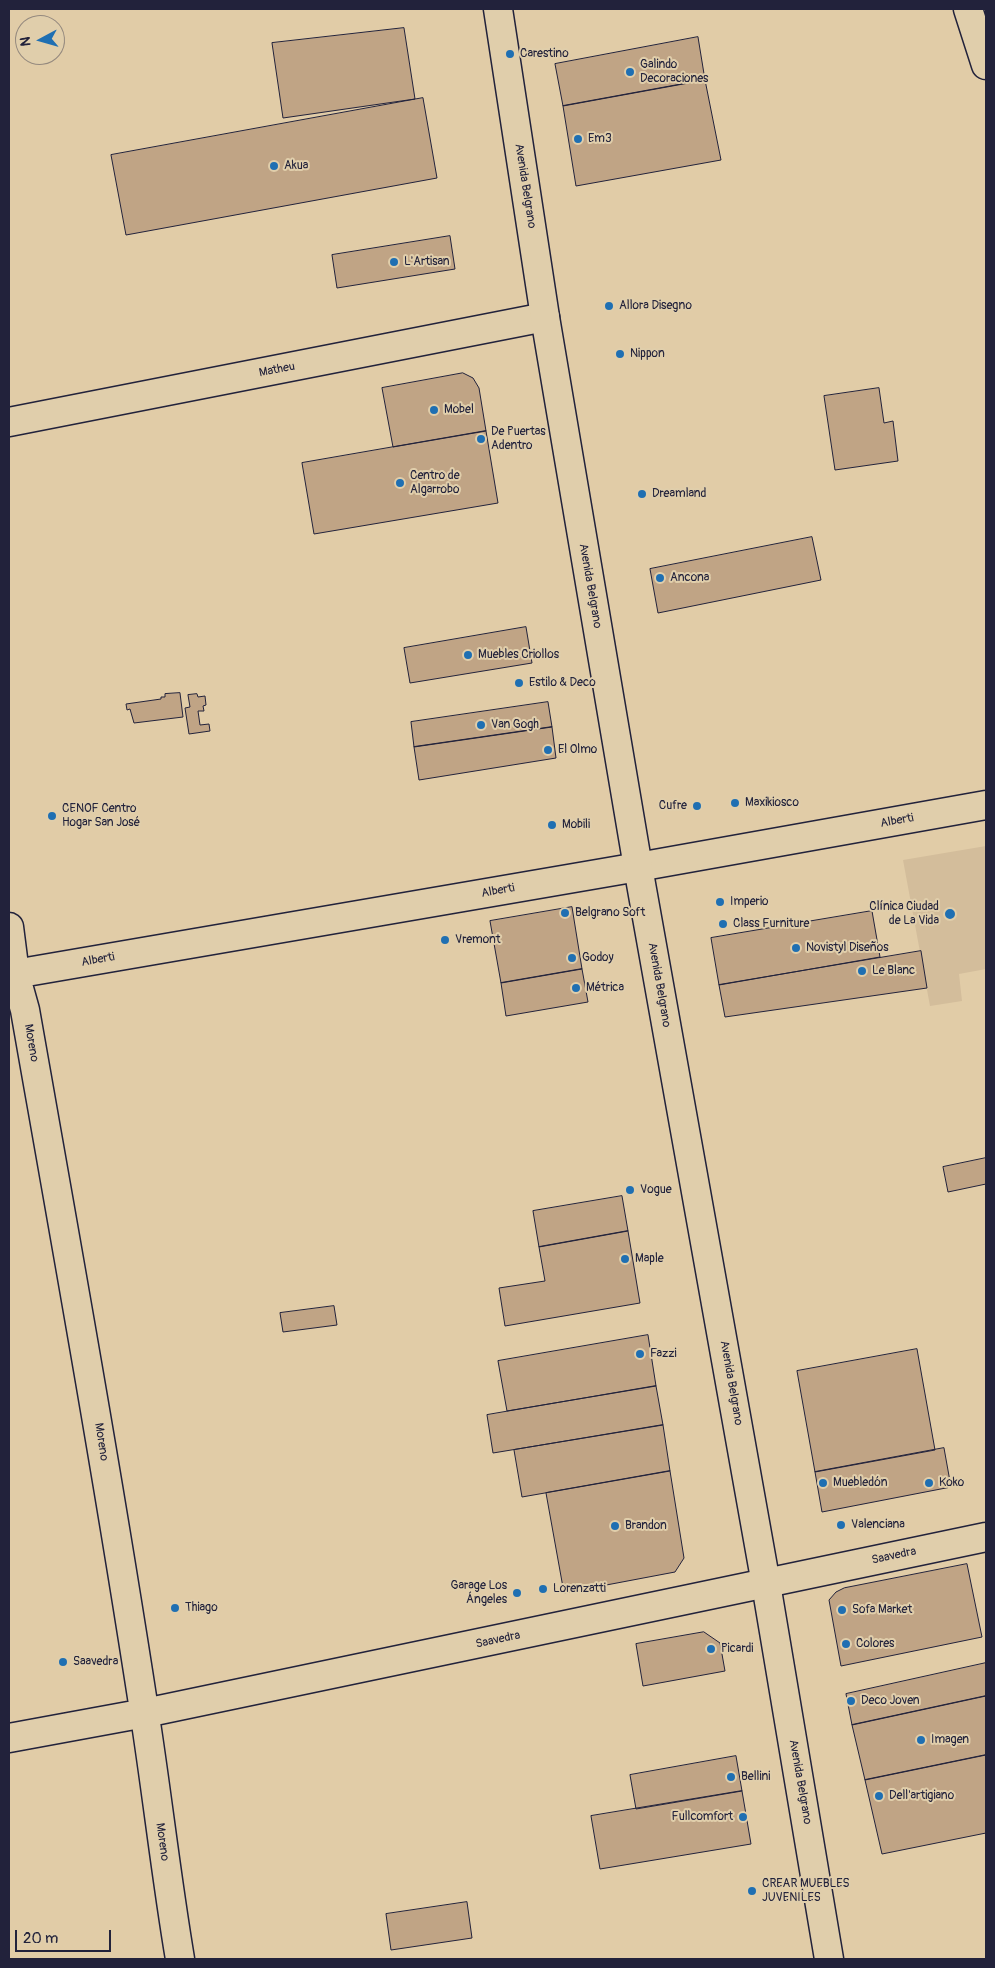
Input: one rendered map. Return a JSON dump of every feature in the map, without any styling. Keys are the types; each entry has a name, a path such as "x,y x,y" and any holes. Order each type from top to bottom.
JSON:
{"street":[{"name":"Avenida Belgrano","path":"498,9 545,317 638,868 766,1584 829,1959"},
{"path":"968,9 986,65"},
{"name":"Matheu","path":"9,422 545,317"},
{"name":"Alberti","path":"12,974 638,868 986,805"},
{"name":"Moreno","path":"9,927 12,974 25,1010 93,1394 144,1713 180,1959"},
{"name":"Saavedra","path":"9,1738 144,1713 986,1537"}],"shaded area":[{"name":"Clínica Ciudad de La Vida","path":"986,846 986,969 959,974 962,1001 930,1006 903,860"}],"building":[{"path":"404,28 415,99 283,118 272,43"},
{"name":"Galindo Decoraciones","path":"698,37 705,80 563,106 555,64"},
{"path":"705,80 721,160 576,186 563,106"},
{"name":"Akua","path":"423,98 437,178 126,235 111,155"},
{"name":"L'Artisan","path":"450,236 455,269 337,288 332,255"},
{"name":"Mobel","path":"463,373 473,378 479,388 486,431 393,447 382,388"},
{"path":"879,388 884,423 893,421 898,461 835,470 824,396"},
{"name":"Centro de Algarrobo","path":"486,431 498,503 314,534 302,463"},
{"path":"812,537 821,580 658,613 650,569"},
{"name":"Muebles Criollos","path":"526,627 532,663 410,683 404,648"},
{"path":"180,693 183,717 134,723 130,709 127,710 126,704 161,699 161,697 165,697 165,694"},
{"path":"197,694 198,697 205,696 206,705 203,706 204,711 198,711 200,725 209,724 210,731 189,734 185,708 190,707 188,695"},
{"name":"Van Gogh","path":"548,702 552,727 414,747 411,722"},
{"path":"552,727 556,758 419,780 414,747"},
{"path":"572,907 582,969 501,983 490,921"},
{"name":"Novistyl Diseños","path":"872,911 880,957 719,985 711,938"},
{"name":"Le Blanc","path":"921,951 927,988 725,1017 719,985"},
{"path":"582,969 588,1002 506,1016 501,983"},
{"path":"986,1158 986,1184 948,1192 943,1167"},
{"path":"622,1196 628,1231 539,1247 533,1211"},
{"path":"628,1231 640,1303 505,1326 499,1288 545,1281 539,1247"},
{"path":"334,1306 337,1325 283,1332 280,1313"},
{"path":"648,1335 656,1386 507,1411 498,1361"},
{"path":"917,1349 935,1450 815,1472 797,1371"},
{"path":"656,1386 663,1425 493,1453 487,1415"},
{"path":"663,1425 670,1471 522,1497 514,1450"},
{"path":"944,1448 951,1487 822,1512 815,1472"},
{"name":"Brandon","path":"670,1471 684,1558 675,1572 564,1593 546,1493"},
{"path":"967,1564 982,1637 841,1666 829,1600 836,1592 844,1588"},
{"path":"704,1632 720,1643 725,1671 643,1686 636,1644"},
{"path":"986,1663 986,1696 852,1725 846,1694"},
{"name":"Imagen","path":"986,1696 986,1755 865,1780 852,1725"},
{"path":"986,1755 986,1833 882,1854 865,1780"},
{"path":"736,1756 742,1791 636,1809 630,1775"},
{"path":"742,1791 751,1844 600,1869 591,1816"},
{"path":"467,1902 472,1938 391,1950 386,1914"}],"place":[{"name":"Carestino","path":"510,54"},
{"name":"Galindo Decoraciones","path":"630,72"},
{"name":"Em3","path":"578,139"},
{"name":"Akua","path":"274,166"},
{"name":"L'Artisan","path":"394,262"},
{"name":"Allora Disegno","path":"609,306"},
{"name":"Nippon","path":"620,354"},
{"name":"Mobel","path":"434,410"},
{"name":"De Puertas Adentro","path":"481,439"},
{"name":"Centro de Algarrobo","path":"400,483"},
{"name":"Dreamland","path":"642,494"},
{"name":"Ancona","path":"660,578"},
{"name":"Muebles Criollos","path":"468,655"},
{"name":"Estilo & Deco","path":"519,683"},
{"name":"Van Gogh","path":"481,725"},
{"name":"El Olmo","path":"548,750"},
{"name":"Maxikiosco","path":"735,803"},
{"name":"Cufre","path":"697,806"},
{"name":"CENOF Centro Hogar San José","path":"52,816"},
{"name":"Mobili","path":"552,825"},
{"name":"Imperio","path":"720,902"},
{"name":"Belgrano Soft","path":"565,913"},
{"name":"Clínica Ciudad de La Vida","path":"950,914"},
{"name":"Class Furniture","path":"723,924"},
{"name":"Vremont","path":"445,940"},
{"name":"Novistyl Diseños","path":"796,948"},
{"name":"Godoy","path":"572,958"},
{"name":"Le Blanc","path":"862,971"},
{"name":"Métrica","path":"576,988"},
{"name":"Vogue","path":"630,1190"},
{"name":"Maple","path":"625,1259"},
{"name":"Fazzi","path":"640,1354"},
{"name":"Muebledón","path":"823,1483"},
{"name":"Koko","path":"929,1483"},
{"name":"Valenciana","path":"841,1525"},
{"name":"Brandon","path":"615,1526"},
{"name":"Lorenzatti","path":"543,1589"},
{"name":"Garage Los Ángeles","path":"517,1593"},
{"name":"Thiago","path":"175,1608"},
{"name":"Sofa Market","path":"842,1610"},
{"name":"Colores","path":"846,1644"},
{"name":"Picardi","path":"711,1649"},
{"name":"Saavedra","path":"63,1662"},
{"name":"Deco Joven","path":"851,1701"},
{"name":"Imagen","path":"921,1740"},
{"name":"Bellini","path":"731,1777"},
{"name":"Dell'artigiano","path":"879,1796"},
{"name":"Fullcomfort","path":"743,1817"},
{"name":"CREAR MUEBLES JUVENILES","path":"752,1891"}]}
